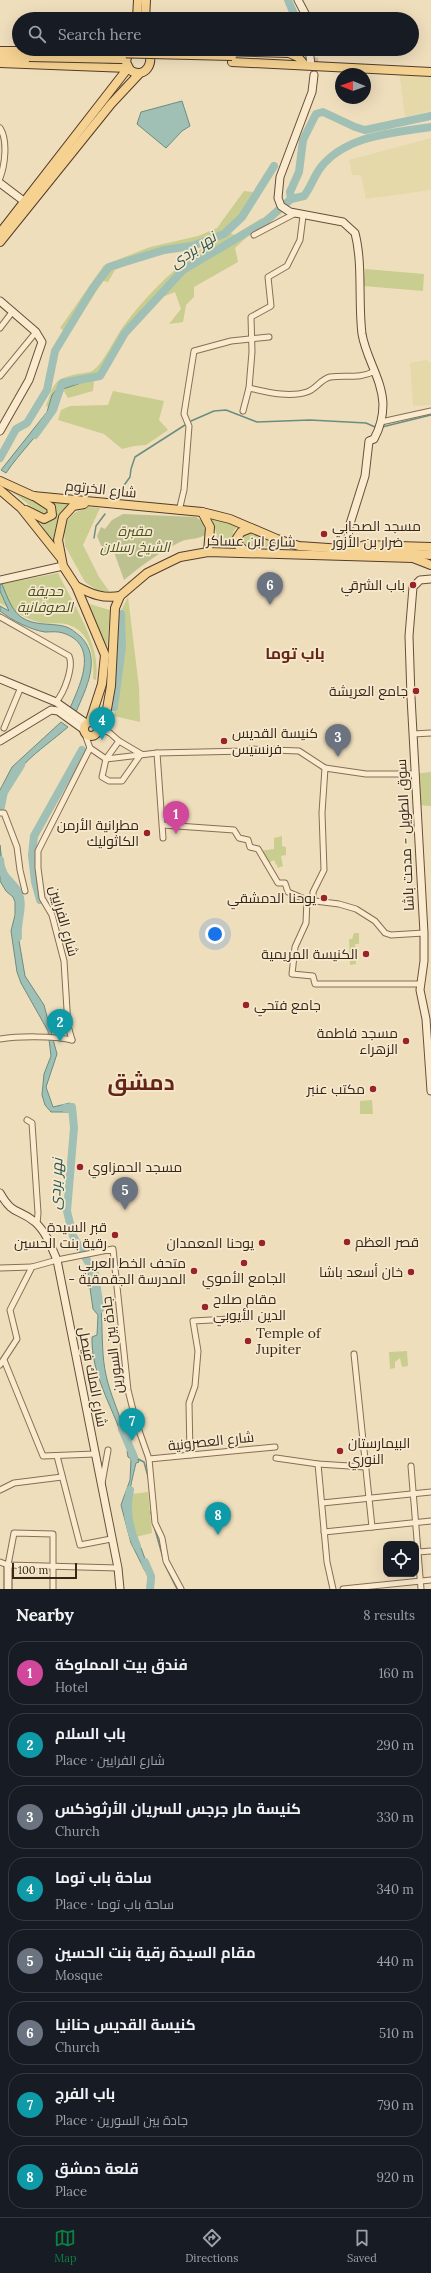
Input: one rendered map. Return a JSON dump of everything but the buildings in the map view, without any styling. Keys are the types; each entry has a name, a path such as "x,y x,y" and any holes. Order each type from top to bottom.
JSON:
{"main road":[{"path":"137,12 138,0"},
{"path":"145,12 146,0"},
{"path":"0,46 12,47"},
{"path":"0,51 12,52"},
{"path":"0,57 12,56"},
{"path":"110,56 232,59 286,57 307,65 431,72"},
{"path":"128,56 126,59 128,68 132,72 139,74"},
{"path":"0,233 111,104 139,74 145,72 150,64 148,56"},
{"path":"296,56 307,65"},
{"path":"0,63 128,68"},
{"path":"111,67 117,72 119,79"},
{"path":"0,242 27,203 128,68"},
{"name":"شارع الخرتوم","path":"0,481 33,496 202,512"},
{"path":"0,490 22,508 42,518 50,517 52,507 33,496"},
{"path":"86,727 102,684 105,655 76,586 63,566 58,540 63,517 73,506 95,503"},
{"path":"22,508 61,558"},
{"path":"202,512 210,527 208,552"},
{"name":"شارع ابن عساكر","path":"202,512 230,519 299,546 431,554"},
{"path":"247,552 239,546 237,538 240,532 251,528"},
{"path":"350,550 365,545 431,547"},
{"name":"شارع ابن عساكر","path":"120,596 147,574 180,557 208,552 413,558 431,566"},
{"path":"76,586 93,595 108,598 120,596"},
{"path":"86,727 94,736 107,709 113,663 115,608 120,596"},
{"path":"86,727 96,723 98,727"}],"street":[{"path":"297,0 301,12"},
{"path":"297,0 304,12"},
{"path":"307,65 308,56"},
{"path":"314,75 312,92 279,181 278,198 281,206 292,213 302,216 343,222 355,233 362,333 366,350 375,371 383,397 381,422 374,439 369,441 365,476 349,527 350,550"},
{"path":"0,128 3,139 4,167 0,178"},
{"path":"0,183 27,203"},
{"path":"254,235 292,213"},
{"path":"243,411 249,388 252,339 251,317 271,306 268,277 270,274 283,270 289,263 300,240 302,216"},
{"path":"0,301 36,332 42,340 42,348 29,380 0,430"},
{"path":"0,328 13,311"},
{"path":"0,376 36,332"},
{"path":"179,511 184,490 189,426 184,414 194,352 198,349 269,337"},
{"path":"249,388 274,394 302,393 312,389 326,379 363,376 375,371"},
{"path":"381,422 431,411"},
{"path":"1,580 63,566"},
{"name":"سوق الطويل - مدحت باشا","path":"431,579 420,580 413,587 409,636 414,774 424,933 424,961 420,984 429,1054 431,1091"},
{"path":"0,617 64,652 70,658 70,667 62,692 56,702 47,711 0,741"},
{"path":"0,680 56,702 86,727 90,748 106,759 141,754 246,751 249,749 299,751 325,768 366,774 414,774"},
{"path":"15,732 2,728 21,687"},
{"path":"47,711 58,711 86,727"},
{"path":"98,727 110,732 119,741 141,754"},
{"path":"413,734 431,733"},
{"path":"119,741 106,759 102,777 109,781 122,781 141,754"},
{"name":"شارع الفرايين","path":"0,1040 18,1036 53,1039 61,1037 72,1040 68,1026 64,961 52,915 42,898 38,868 38,851 90,748"},
{"path":"158,753 163,838"},
{"path":"314,901 313,892 324,870 322,813 325,768"},
{"path":"2,813 17,847 25,891"},
{"path":"163,825 234,830 238,838 248,840 250,847 258,850 278,883 285,883 288,892 307,900 339,904 356,910 376,921 385,933 391,935 424,933"},
{"path":"307,900 306,922 295,947 292,974 313,976 315,984 420,984"},
{"path":"27,1120 32,1123 38,1213 37,1224"},
{"name":"شارع الملك فيصل","path":"0,1193 9,1208 37,1224 47,1236 56,1260 118,1568 120,1589"},
{"name":"جادة بين السورين","path":"56,1260 113,1249 128,1390 136,1422 149,1459 155,1523 162,1538 166,1561 182,1589"},
{"path":"0,1268 32,1267 56,1260"},
{"path":"0,1365 17,1339 10,1310 32,1267"},
{"path":"190,1455 189,1403 195,1386 198,1351 193,1321 248,1318"},
{"path":"354,1354 372,1527"},
{"path":"4,1360 43,1456 95,1454"},
{"name":"شارع العصرونية","path":"149,1459 275,1446"},
{"path":"101,1489 108,1450"},
{"path":"58,1456 80,1545 111,1539"},
{"path":"276,1458 318,1464 365,1467"},
{"path":"318,1464 327,1562 333,1589"},
{"path":"411,1466 417,1541"},
{"path":"0,1490 14,1483 62,1477"},
{"path":"322,1503 431,1492"},
{"path":"324,1532 431,1521"},
{"path":"8,1589 8,1565 13,1536 17,1533 53,1534 53,1589"},
{"path":"419,1552 431,1551"},
{"path":"0,1562 8,1565 118,1568"},
{"path":"419,1567 421,1589"},
{"path":"343,1589 374,1588 431,1580"}],"shaded area":[{"path":"399,72 431,73 431,111 405,117"},
{"path":"431,138 431,190 366,199 361,175 352,175 349,160"},
{"path":"426,360 431,362 431,405 413,406 410,363"}],"green space":[{"path":"244,191 253,192 242,213 226,230 234,235 262,218 267,224 248,236 235,248 238,262 194,287 194,297 186,305 183,322 169,324 181,309 175,292 160,298 130,330 119,349 94,381 93,391 68,398 64,391 51,408 46,406 53,388 59,381 69,376 90,372 96,368 101,363 121,329 143,301 174,270 209,244 141,259 115,270 108,282 103,281 69,334 60,328 104,265 150,247 198,236 217,228"},
{"path":"365,269 424,274 423,291 363,286"},
{"path":"113,391 164,401 159,420 168,430 146,445 122,449 104,434 58,420 61,410 70,406 108,405"},
{"path":"11,491 44,504 48,508 48,511 44,514 36,510"},
{"path":"51,500 76,503 65,510 58,520 55,532 55,545 39,521 56,513 56,506"},
{"path":"88,507 100,508 83,545 99,577 109,591 98,591 85,582 65,546 64,529 68,520 74,513"},
{"name":"مقبرة الشيخ رسلان","path":"123,514 196,517 203,522 206,534 174,545 124,580 114,552 105,555 97,536 101,527 105,529 112,520"},
{"path":"212,519 239,524 233,532 236,544 214,543 217,535"},
{"path":"245,531 274,543 274,548 242,545 240,541"},
{"name":"حديقة الصوفانية","path":"58,573 91,639 97,667 96,680 93,679 93,662 90,646 81,632 66,624 41,623 33,621 0,603 0,580 2,584"},
{"path":"128,597 139,687 140,722 114,716 123,651 120,613"},
{"path":"86,603 110,610 107,650"},
{"path":"431,772 431,806 416,805 414,774"},
{"path":"282,836 282,846 286,847 286,855 281,856 283,866 278,868 274,860 267,864 260,851 274,849 274,838"},
{"path":"354,933 359,933 359,944 355,944 356,964 350,965 349,939 352,939"},
{"path":"372,1100 373,1114 360,1114 360,1101"},
{"path":"407,1351 408,1366 402,1367 400,1358 395,1362 395,1368 390,1369 389,1352"},
{"path":"148,1492 152,1533 136,1537 130,1516 130,1499 132,1494"}],"water":[{"path":"182,101 190,126 182,131 166,148 137,124 141,112"},
{"path":"92,377 78,384 60,390 53,411 43,427 6,473 1,470 47,412 52,395 62,383"},
{"path":"0,580 11,605 17,614 31,622 58,625 73,630 81,637 87,646 91,664 90,674 88,684 76,712 70,708 82,677 84,666 84,656 81,647 74,639 63,633 45,632 28,627 15,621 0,611 0,606 9,611 0,591"},
{"path":"61,722 68,727 35,754 17,772 4,796 0,811 0,790 12,767"},
{"path":"0,845 3,872 7,881 21,897 17,929 25,976 44,1005 57,1054 46,1087 53,1107 70,1103 73,1116 70,1112 51,1112 45,1105 42,1095 44,1074 51,1056 48,1031 21,983 17,972 11,931 15,915 15,902 13,897 6,891 0,881"},
{"path":"89,1264 95,1276 99,1290 106,1375 124,1431 129,1437 123,1439 98,1377 95,1364 92,1337 97,1335 98,1315 93,1309 87,1267"},
{"path":"130,1448 134,1449 139,1462 136,1463 130,1490 128,1517 132,1535 141,1548 149,1571 145,1571 131,1543 121,1505 130,1480 131,1459 128,1457 127,1451"}],"waterway":[{"name":"نهر بردى","path":"288,0 293,12"},
{"path":"291,199 290,192 299,172 303,140 316,114 323,112 365,130 431,116"},
{"name":"نهر بردى","path":"35,435 53,410 62,383 100,376 125,333 183,270 266,221 291,199 304,196 321,167 332,156 344,148 372,137 431,127"},
{"name":"نهر بردى","path":"0,458 16,429 27,423 47,390 55,351 93,288 109,267 164,250 192,246 224,234 242,217 274,166"},
{"path":"191,421 214,411 226,410 257,422 310,420 366,423 375,427"},
{"path":"382,427 431,415"},
{"path":"117,495 130,477 135,457 185,425"},
{"path":"94,538 96,526 105,514"},
{"path":"114,707 122,647 121,614"},
{"path":"40,900 35,882 32,855 34,836 82,750"},
{"name":"نهر بردى","path":"0,811 4,792 21,765"},
{"name":"نهر بردى","path":"0,860 5,876 16,888 20,897 21,908 18,937"},
{"name":"نهر بردى","path":"65,1108 72,1107 74,1128 67,1211 73,1236 95,1274 100,1309"},
{"name":"نهر بردى","path":"122,1429 134,1457"},
{"path":"138,1459 144,1462 149,1480"},
{"name":"نهر بردى","path":"130,1490 128,1511 132,1532 137,1546"},
{"path":"151,1512 153,1522"},
{"path":"154,1526 165,1565 177,1589"},
{"name":"نهر بردى","path":"145,1562 151,1576"},
{"name":"نهر بردى","path":"150,1589 151,1579"}],"tunnel":[{"path":"314,75 315,56"}],"place":[{"name":"مسجد الصحابي ضرار بن الأزور","path":"324,534"},
{"name":"باب الشرقي","path":"413,585"},
{"name":"كنيسة القديس حنانيا","path":"270,605"},
{"name":"جامع العريشة","path":"416,691"},
{"name":"ساحة باب توما","path":"102,740"},
{"name":"كنيسة القديس فرنسيس","path":"224,741"},
{"name":"كنيسة مار جرجس للسريان الأرثوذكس","path":"338,757"},
{"name":"مطرانية الأرمن الكاثوليك","path":"147,833"},
{"name":"فندق بيت المملوكة","path":"176,834"},
{"name":"يوحنا الدمشقي","path":"324,898"},
{"name":"الكنيسة المريمية","path":"366,954"},
{"name":"جامع فتحي","path":"246,1005"},
{"name":"مسجد فاطمة الزهراء","path":"406,1041"},
{"name":"باب السلام","path":"60,1042"},
{"name":"مكتب عنبر","path":"373,1089"},
{"name":"مسجد الحمزاوي","path":"80,1167"},
{"name":"مقام السيدة رقية بنت الحسين","path":"125,1210"},
{"name":"قبر السيدة رقية بنت الحسين","path":"115,1235"},
{"name":"قصر العظم","path":"347,1242"},
{"name":"يوحنا المعمدان","path":"262,1243"},
{"name":"الجامع الأموي","path":"244,1263"},
{"name":"متحف الخط العربي - المدرسة الجقمقية","path":"194,1271"},
{"name":"خان أسعد باشا","path":"411,1272"},
{"name":"مقام صلاح الدين الأيوبي","path":"205,1307"},
{"name":"Temple of Jupiter","path":"248,1341"},
{"name":"باب الفرج","path":"132,1441"},
{"name":"البيمارستان النوري","path":"340,1451"},
{"name":"قلعة دمشق","path":"218,1535"}],"district":[{"name":"باب توما","path":"295,653"},
{"name":"دمشق","path":"141,1082"}]}
